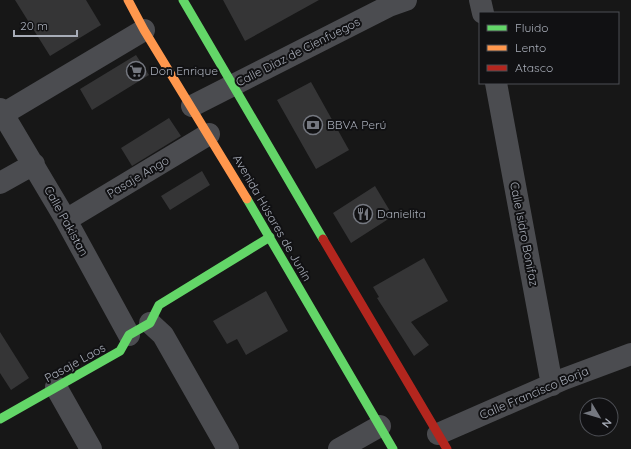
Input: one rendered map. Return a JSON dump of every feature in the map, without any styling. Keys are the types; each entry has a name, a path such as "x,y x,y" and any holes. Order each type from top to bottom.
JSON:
{"street":[{"name":"Avenida Húsares de Junín","path":"128,0 144,30 192,106 270,237 393,449"},
{"path":"183,0 443,442"},
{"name":"Calle Diaz de Cienfuegos","path":"192,106 389,6 406,0"},
{"path":"480,0 483,12"},
{"path":"1,112 144,30"},
{"name":"Calle Isidro Bonifaz","path":"496,84 552,385"},
{"name":"Calle Pakistan","path":"1,112 34,164 129,335"},
{"name":"Pasaje Ango","path":"66,220 209,134"},
{"path":"0,183 34,164"},
{"path":"228,449 163,336 150,323 159,305 270,237"},
{"name":"Pasaje Laos","path":"0,419 120,351 129,335 150,323"},
{"name":"Calle Francisco Borja","path":"443,442 552,385 631,354"},
{"path":"56,387 91,449"},
{"path":"339,449 380,426"}],"building":[{"path":"15,0 86,0 101,25 50,56"},
{"path":"223,0 319,0 245,41"},
{"path":"136,55 149,75 92,110 80,89"},
{"name":"BBVA Perú","path":"311,82 349,150 316,169 277,100"},
{"path":"169,118 181,136 132,166 121,148"},
{"path":"202,171 210,185 170,210 161,196"},
{"name":"Danielita","path":"375,186 393,216 351,243 333,213"},
{"path":"424,258 448,301 411,322 429,345 414,356 377,298 379,297 373,287"},
{"path":"266,291 288,331 246,355 237,339 227,344 213,321"},
{"path":"0,332 29,378 11,390 0,373"}],"traffic: fast":[{"path":"183,0 323,239"},
{"path":"247,199 393,449"},
{"path":"0,419 120,351 129,335 150,323 159,305 270,237"}],"traffic: slow":[{"path":"128,0 144,30 247,199"}],"traffic: jam":[{"path":"323,239 447,449"}],"place":[{"name":"Don Enrique","path":"136,71"},
{"name":"BBVA Perú","path":"313,125"},
{"name":"Danielita","path":"363,214"}]}
